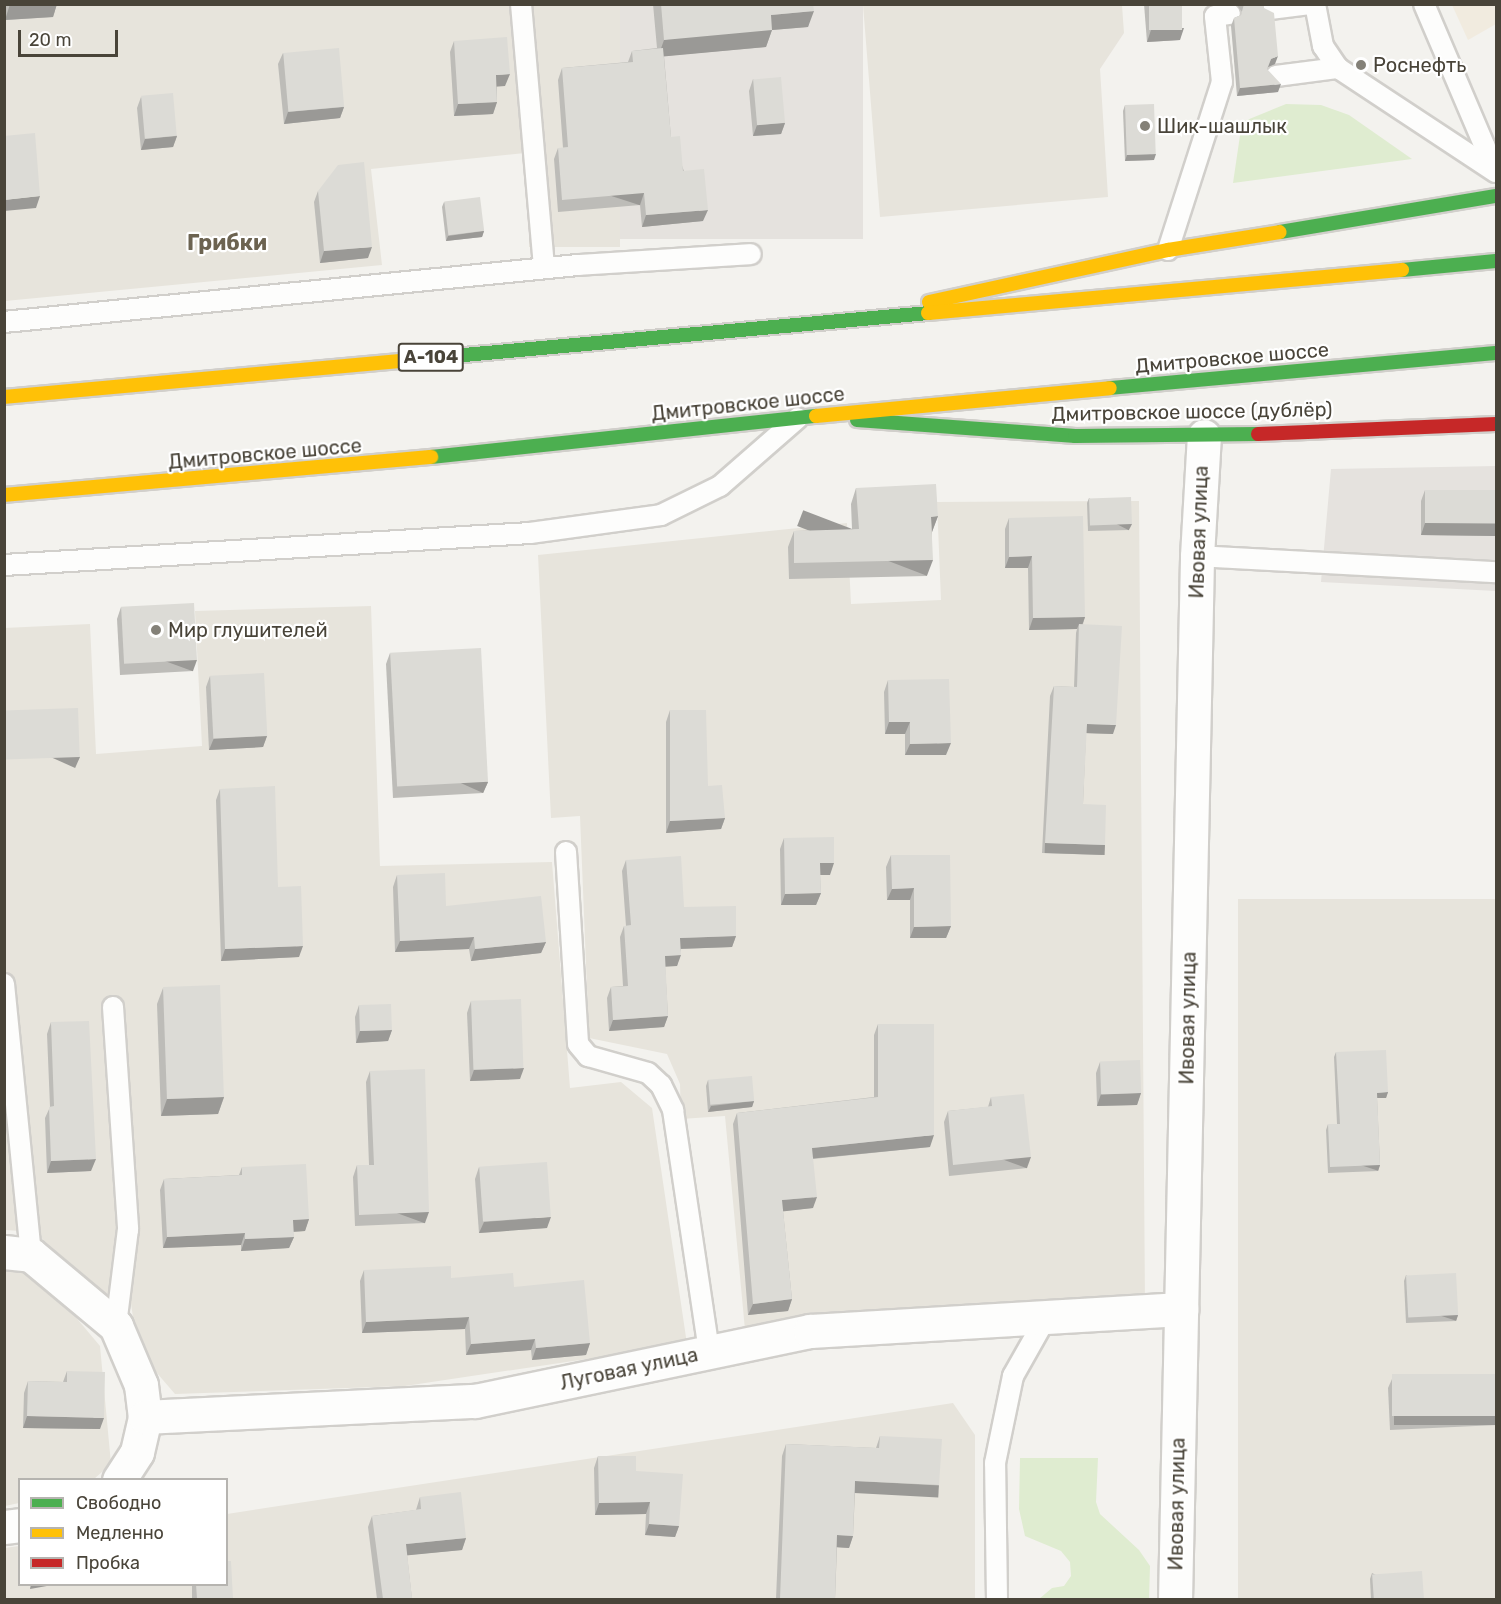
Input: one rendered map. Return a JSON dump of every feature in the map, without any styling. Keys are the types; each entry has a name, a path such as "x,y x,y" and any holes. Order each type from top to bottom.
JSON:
{"main road":[{"path":"857,318 1168,249 1497,196"},
{"path":"857,318 1497,261"},
{"name":"А-104","path":"4,397 857,318"},
{"name":"Дмитровское шоссе","path":"4,495 324,469 808,416 1497,353"},
{"name":"Дмитровское шоссе (дублёр)","path":"808,416 959,430 1075,436 1204,436 1497,424"}],"street":[{"name":"Ивовая улица","path":"1175,1599 1197,556 1204,436"},
{"path":"18,1253 116,1326 141,1385 145,1417 137,1452 119,1478"},
{"name":"Луговая улица","path":"145,1417 475,1401 810,1331 1181,1310"}],"lane":[{"path":"520,4 544,268"},
{"path":"1270,9 1308,4"},
{"path":"1316,4 1323,46 1338,68 1493,169"},
{"path":"1424,4 1493,169"},
{"path":"1168,249 1229,81 1215,16 1230,14"},
{"path":"1276,76 1338,68"},
{"path":"4,322 544,268 751,254"},
{"path":"4,565 530,534 661,515 720,486 808,416"},
{"path":"1197,556 1497,572"},
{"path":"566,852 578,1044 588,1056 648,1073 661,1085 673,1110 709,1352"},
{"path":"4,984 18,1253"},
{"path":"113,1007 128,1228 116,1326"},
{"path":"997,1599 994,1463 1013,1376 1047,1316"}],"shaded area":[{"path":"5,5 512,5 525,153 371,169 382,265 5,301"},
{"path":"529,5 620,5 620,247 529,247"},
{"path":"620,5 863,5 863,239 620,239"},
{"path":"863,5 1122,5 1124,33 1100,69 1108,197 880,217"},
{"path":"1452,5 1496,5 1496,24 1468,40"},
{"path":"1496,466 1496,591 1321,582 1331,469"},
{"path":"1139,501 1145,1306 745,1330 725,1116 681,1119 680,1084 667,1054 589,1038 580,816 551,818 538,555 847,523 851,604 941,600 937,502"},
{"path":"371,606 380,866 552,862 570,1088 621,1082 652,1108 687,1344 405,1386 175,1394 138,1351 130,1297 90,1291 36,1232 5,1230 4,628 90,624 96,754 202,746 195,611"},
{"path":"1238,899 1496,899 1496,1599 1238,1599"},
{"path":"5,1262 31,1264 100,1346 111,1464 95,1478 18,1478 18,1503 5,1506"},
{"path":"953,1403 975,1435 975,1599 5,1600 5,1548 18,1546 18,1586 228,1586 228,1514"}],"green space":[{"path":"1286,104 1321,105 1349,115 1412,159 1233,183 1242,122"},
{"path":"1020,1458 1098,1458 1096,1502 1100,1514 1139,1550 1150,1566 1149,1599 1039,1599 1052,1588 1064,1586 1071,1576 1070,1562 1061,1551 1025,1536 1019,1509"}],"building":[{"path":"661,4 813,4 814,11 771,15 772,30 664,40"},
{"path":"1149,4 1182,4 1182,30 1149,30"},
{"path":"1244,4 1263,4 1264,8 1274,13 1278,56 1271,59 1267,69 1281,84 1240,88 1234,18 1241,15"},
{"path":"507,37 510,74 496,75 497,102 458,104 454,41"},
{"path":"339,48 344,107 288,112 283,53"},
{"path":"663,48 671,137 680,136 683,171 704,169 708,210 646,215 644,193 562,200 558,148 568,147 562,68 633,62 632,51"},
{"path":"781,77 785,123 757,125 753,79"},
{"path":"173,93 177,136 145,139 141,96"},
{"path":"1154,104 1156,154 1127,155 1125,105"},
{"path":"35,133 40,196 4,200 4,136"},
{"path":"364,162 372,247 324,251 318,191 338,165"},
{"path":"480,197 484,231 448,235 444,201"},
{"path":"936,484 938,516 931,517 933,560 794,563 794,531 859,529 856,488"},
{"path":"1425,490 1496,490 1496,523 1425,523"},
{"path":"1131,497 1132,524 1090,525 1089,498"},
{"path":"1083,516 1085,617 1033,618 1032,556 1009,557 1009,518"},
{"path":"194,603 197,660 124,664 121,607"},
{"path":"1079,624 1122,626 1116,725 1087,724 1083,804 1106,805 1105,845 1045,843 1054,686 1077,687"},
{"path":"481,648 488,782 397,787 390,653"},
{"path":"264,673 267,736 213,739 210,676"},
{"path":"949,679 951,743 910,744 910,722 889,722 888,680"},
{"path":"78,708 80,757 6,760 4,711"},
{"path":"670,710 706,710 708,786 722,785 725,818 670,821"},
{"path":"275,786 278,887 301,886 303,946 225,949 220,789"},
{"path":"834,837 834,863 820,863 821,893 785,894 784,838"},
{"path":"891,855 950,855 951,926 914,927 914,888 892,889"},
{"path":"681,856 684,907 736,906 736,936 680,938 681,955 665,956 668,1016 613,1020 611,987 628,986 624,926 631,925 626,860"},
{"path":"445,873 446,906 541,896 546,942 475,949 474,937 400,941 397,875"},
{"path":"220,985 224,1097 167,1099 163,987"},
{"path":"521,999 523,1068 473,1070 471,1001"},
{"path":"391,1004 392,1030 360,1031 359,1005"},
{"path":"89,1021 96,1159 51,1161 49,1107 54,1106 51,1022"},
{"path":"878,1024 934,1024 934,1135 812,1148 817,1197 782,1200 792,1299 753,1304 737,1113 878,1097"},
{"path":"1386,1050 1388,1092 1377,1093 1380,1165 1330,1167 1328,1124 1340,1124 1336,1052"},
{"path":"1140,1060 1141,1093 1101,1094 1100,1061"},
{"path":"425,1069 429,1212 359,1215 357,1165 374,1165 370,1071"},
{"path":"752,1076 754,1101 710,1105 708,1080"},
{"path":"1024,1094 1031,1157 953,1165 948,1111 992,1106 991,1097"},
{"path":"547,1162 551,1217 483,1222 479,1167"},
{"path":"306,1164 309,1219 293,1220 294,1237 245,1239 245,1233 167,1237 164,1179 242,1175 242,1167"},
{"path":"451,1266 451,1278 513,1273 514,1287 584,1280 590,1343 536,1348 535,1339 471,1344 469,1317 366,1322 364,1270"},
{"path":"1456,1273 1458,1315 1408,1318 1406,1276"},
{"path":"67,1371 105,1372 104,1418 27,1416 28,1381 67,1382"},
{"path":"1392,1374 1496,1374 1496,1416 1392,1416"},
{"path":"880,1436 942,1439 939,1485 855,1481 853,1536 837,1535 835,1599 780,1599 786,1444 879,1448"},
{"path":"598,1456 636,1456 636,1471 683,1474 679,1526 649,1524 650,1502 599,1503"},
{"path":"461,1492 466,1538 406,1544 412,1598 383,1599 372,1516 421,1509 420,1497"},
{"path":"228,1561 231,1561 233,1599 197,1599 196,1586 228,1586"},
{"path":"1422,1571 1424,1599 1374,1600 1372,1574"}],"traffic: fast":[{"path":"1280,232 1496,196"},
{"path":"1402,270 1496,261"},
{"path":"409,360 928,313"},
{"path":"1110,388 1496,353"},
{"path":"431,457 816,416"},
{"path":"857,420 1075,436 1258,434"}],"traffic: slow":[{"path":"929,302 1168,250 1280,232"},
{"path":"928,313 1402,270"},
{"path":"4,397 409,360"},
{"path":"816,416 1110,388"},
{"path":"4,495 431,457"}],"traffic: jam":[{"path":"1258,434 1496,424"}],"place":[{"name":"Роснефть","path":"1361,65"},
{"name":"Шик-шашлык","path":"1145,126"},
{"name":"Мир глушителей","path":"156,630"}],"district":[{"name":"Грибки","path":"227,243"}]}
